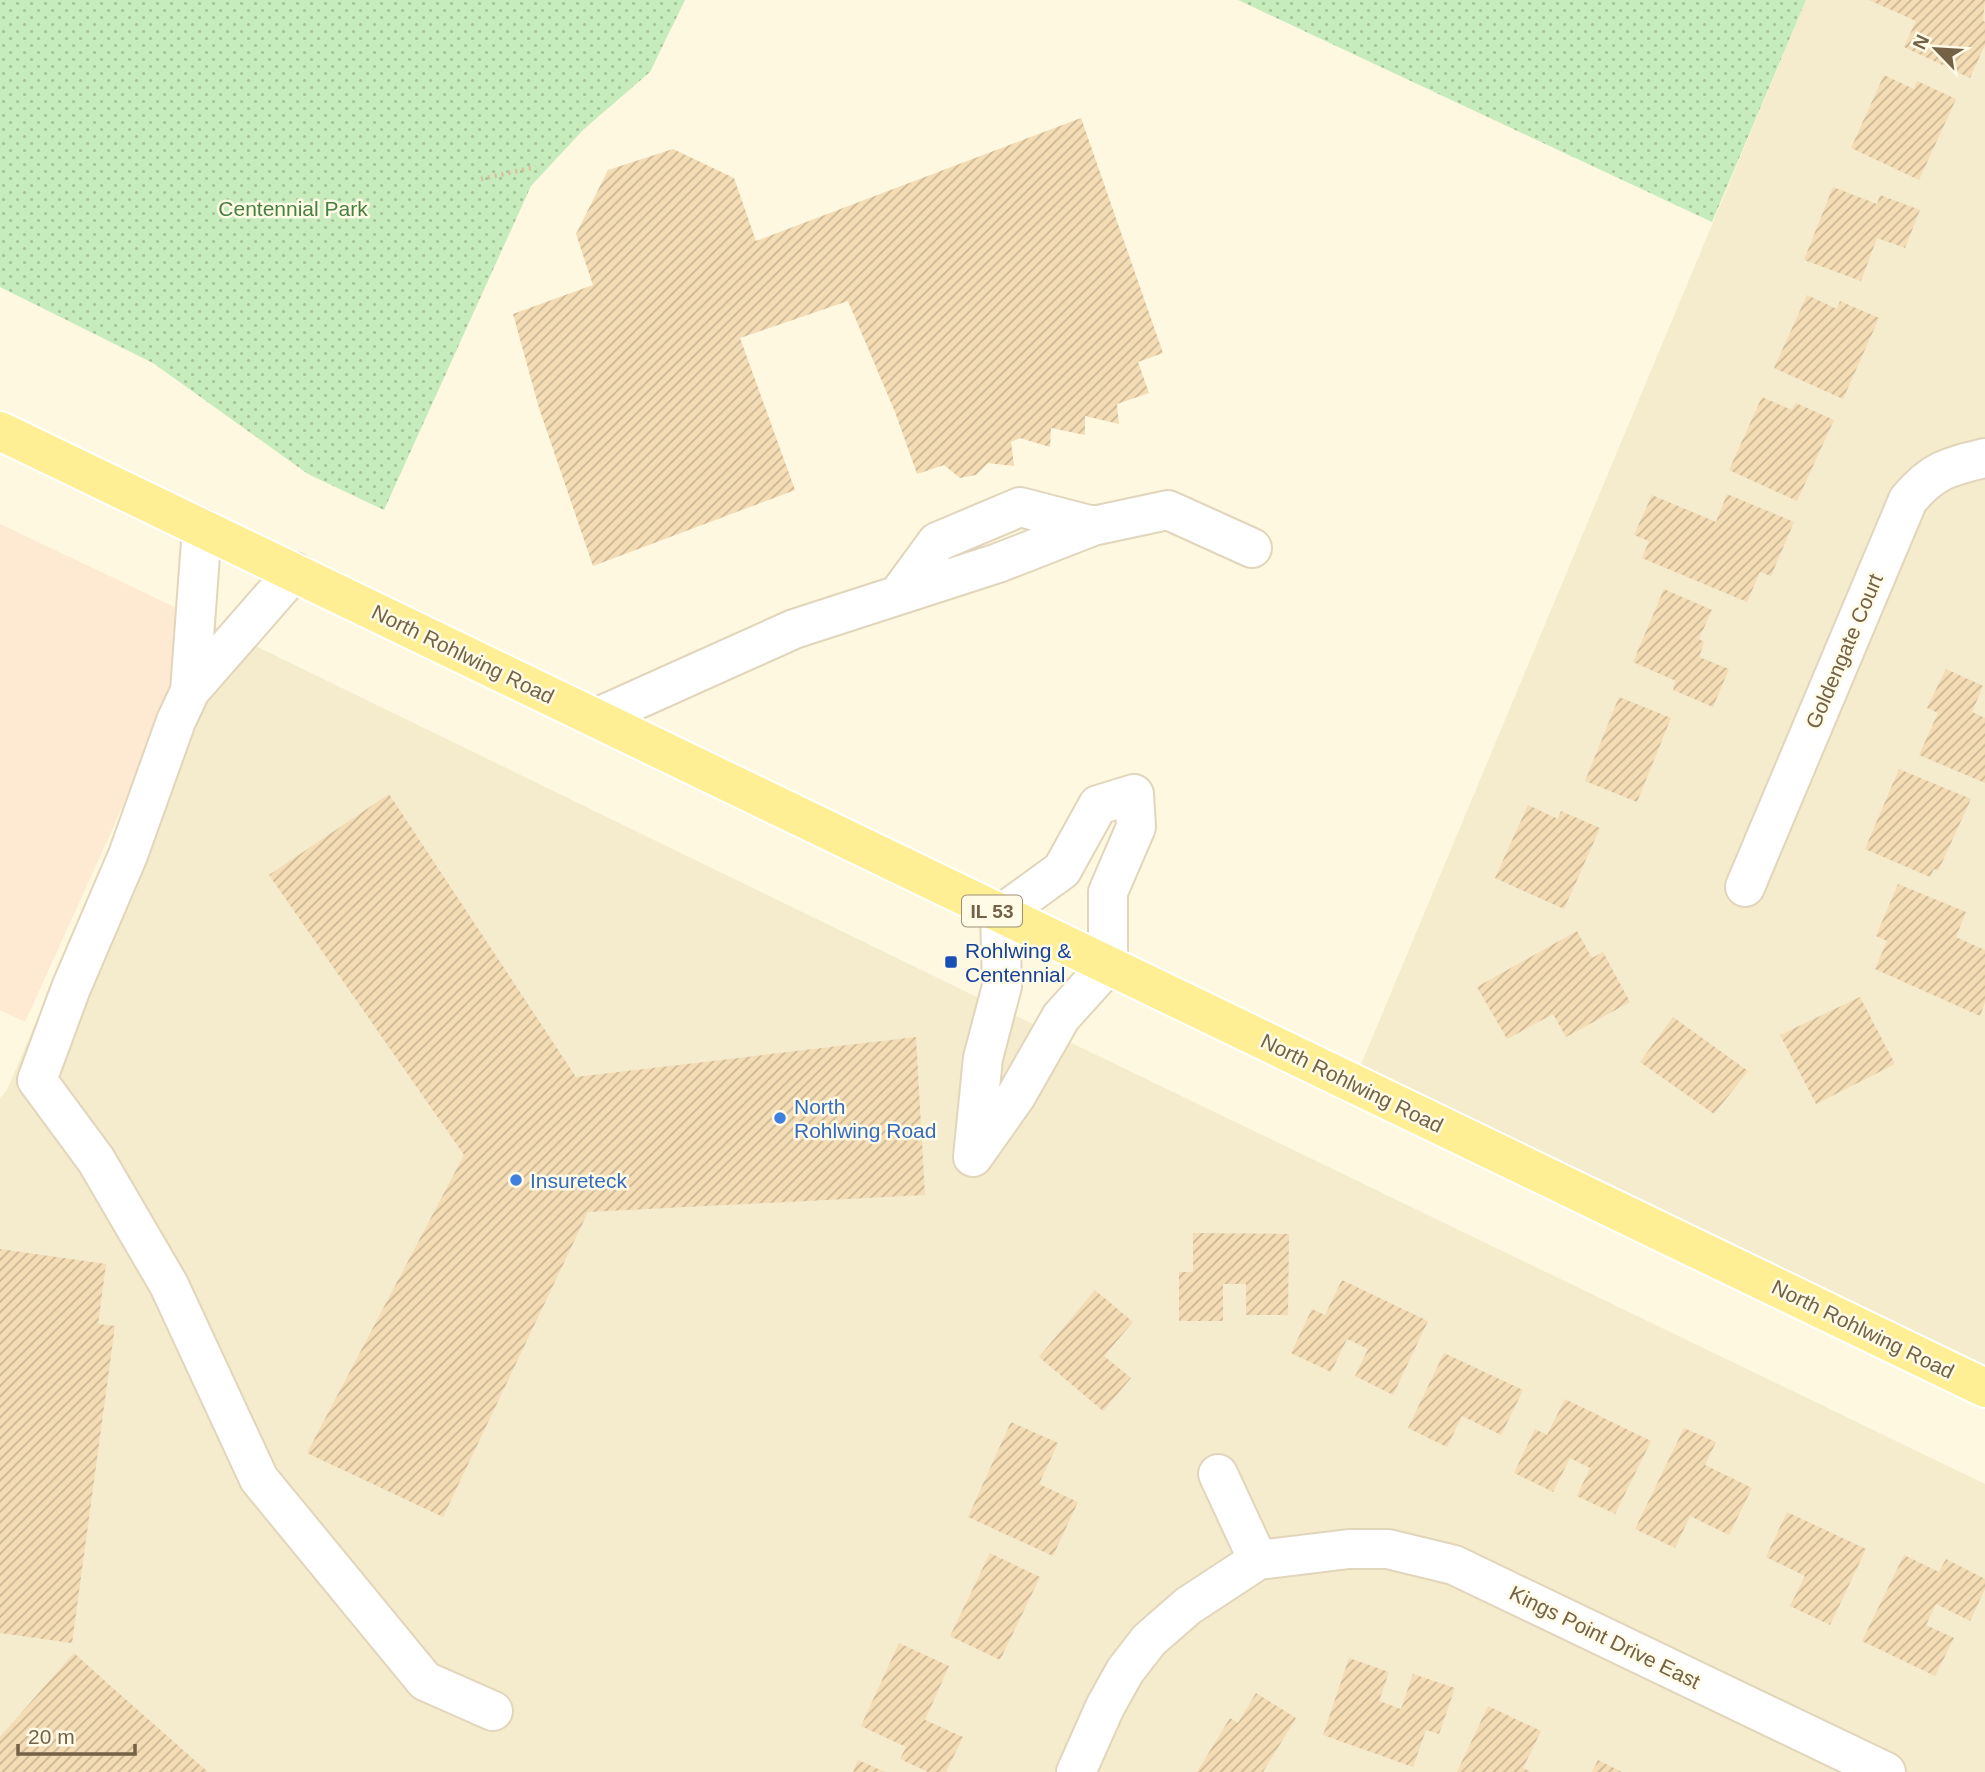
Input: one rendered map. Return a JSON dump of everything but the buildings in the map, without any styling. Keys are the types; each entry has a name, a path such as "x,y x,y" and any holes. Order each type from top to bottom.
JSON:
{"main road":[{"name":"North Rohlwing Road","path":"0,431 1985,1388"}],"street":[{"name":"Goldengate Court","path":"1745,887 1908,500 1924,481 1949,466 1985,458"},
{"path":"596,718 794,629 899,594 937,542 1020,507 1093,526 1168,510 1252,548"},
{"path":"190,691 202,528"},
{"path":"294,572 190,691 176,721 128,855 71,988 37,1080 96,1160 169,1285 259,1479 425,1681 493,1711"},
{"path":"1134,794 1136,827 1108,892 1108,965 1061,1017 1016,1096 973,1157 983,1058 1002,986 1000,915 1062,870 1098,805 1134,794"},
{"path":"1076,1772 1105,1707 1125,1671 1149,1640 1188,1606 1258,1560 1217,1474"},
{"name":"Kings Point Drive East","path":"1258,1560 1349,1549 1388,1549 1454,1565 1886,1772"}],"path":[{"path":"481,179 536,167"}],"shaded area":[{"path":"1806,0 1985,0 1985,1368 1360,1067"},
{"path":"0,524 206,622 25,1022 0,1010"},
{"path":"206,622 1985,1484 1985,1772 0,1772 0,1098 7,1090"}],"green space":[{"name":"Centennial Park","path":"0,0 685,0 650,72 583,130 531,186 384,510 308,474 153,363 0,287"},
{"path":"1238,0 1806,0 1712,222"}],"place":[{"name":"Rohlwing & Centennial","path":"951,962"},
{"name":"North Rohlwing Road","path":"780,1118"},
{"name":"Insureteck","path":"516,1180"}]}
